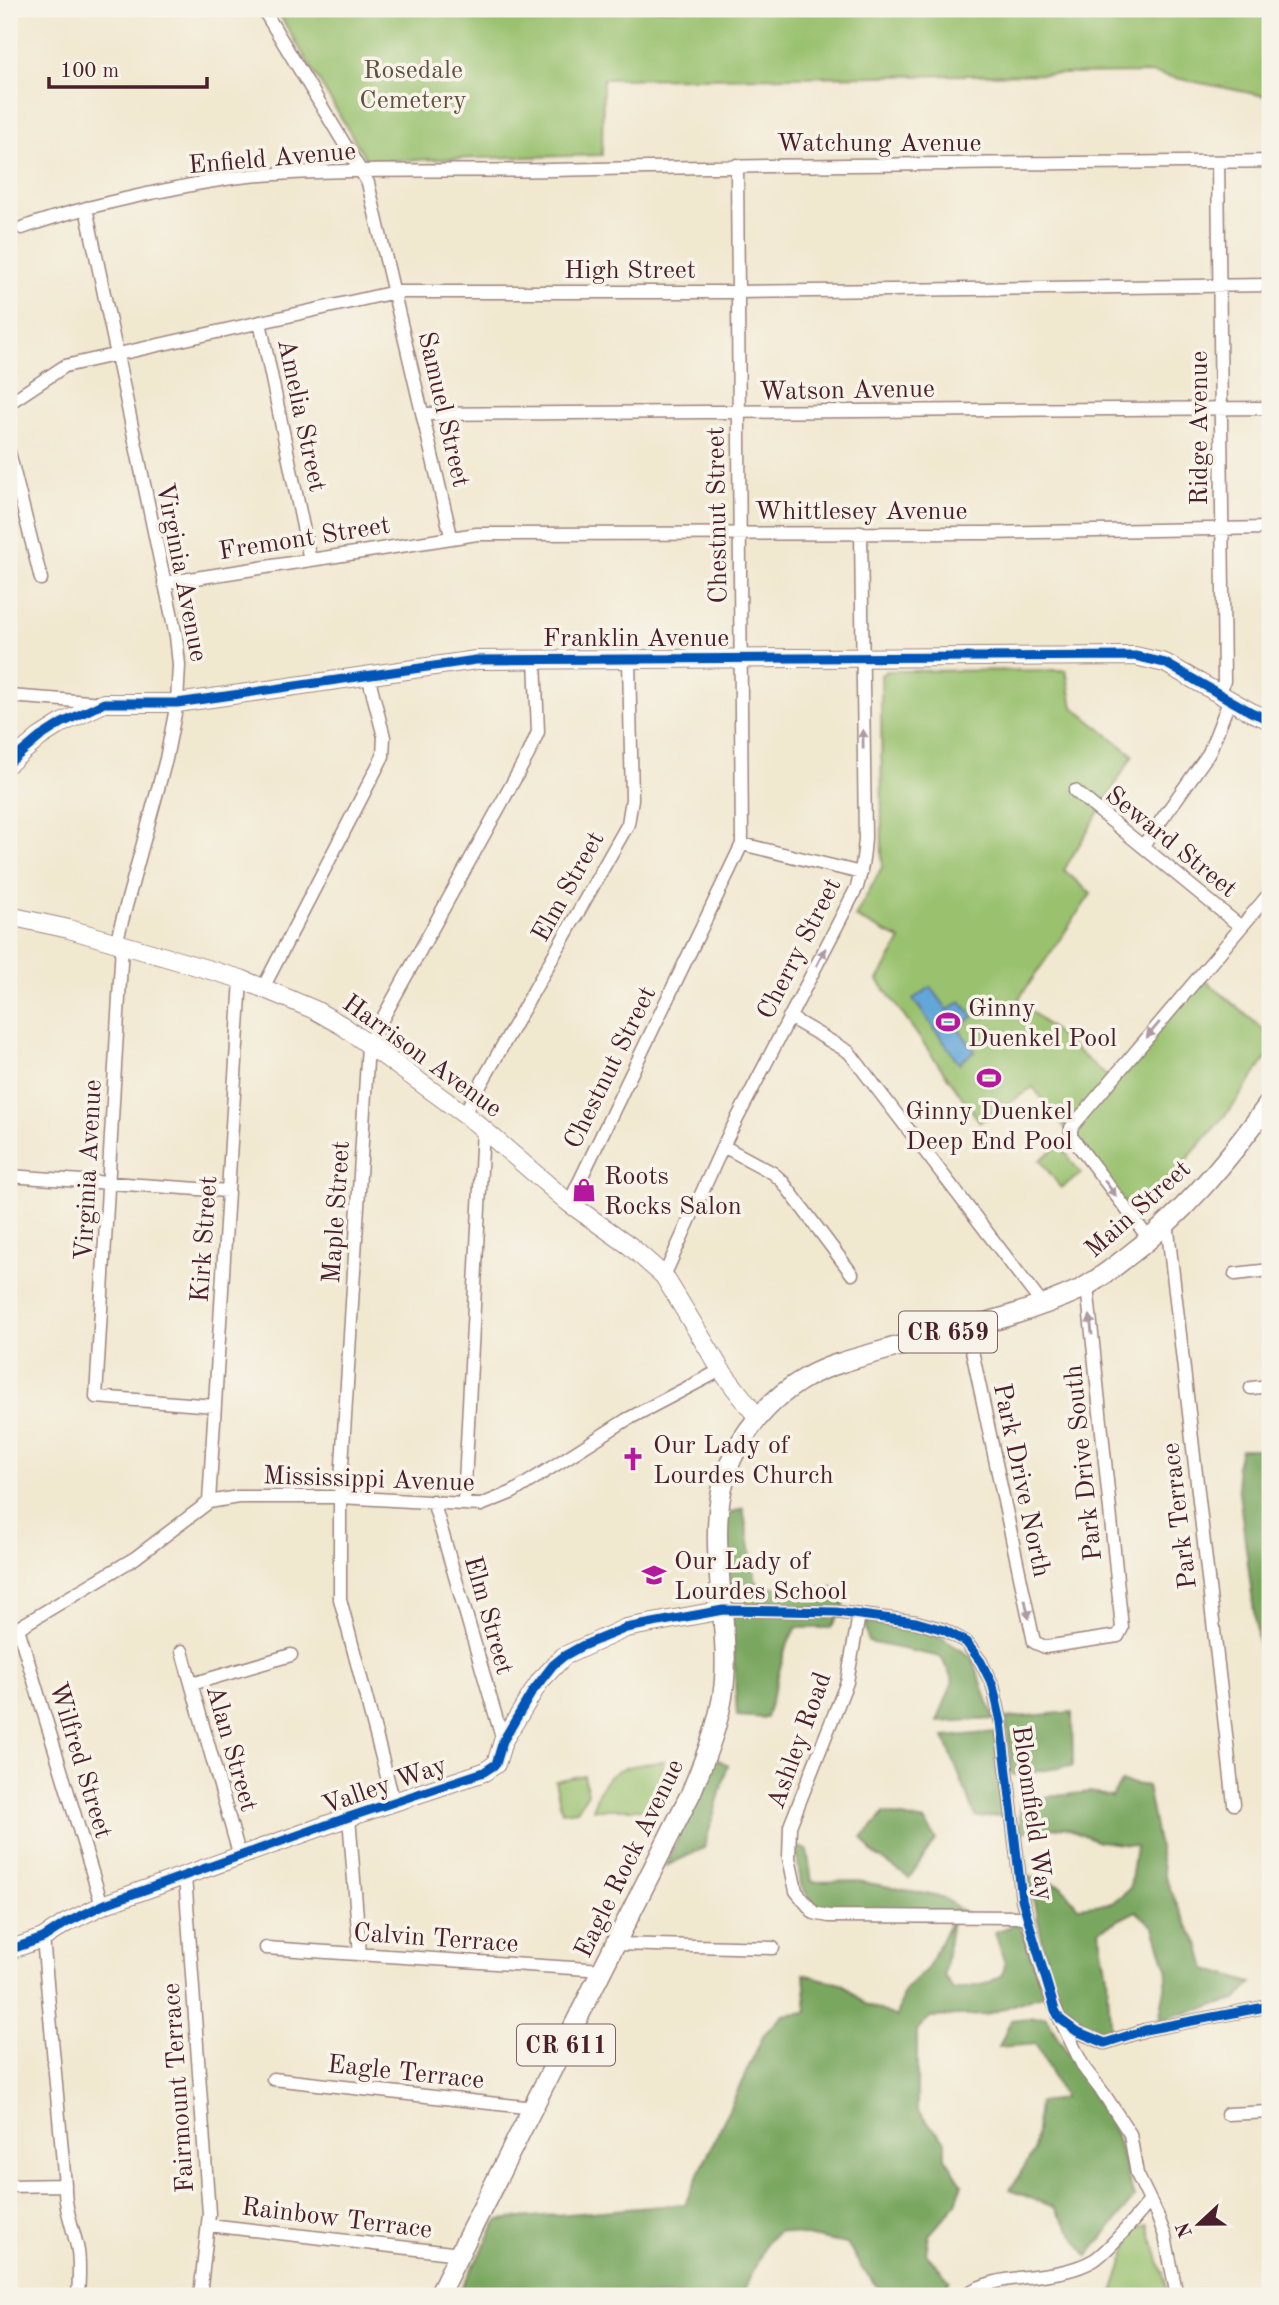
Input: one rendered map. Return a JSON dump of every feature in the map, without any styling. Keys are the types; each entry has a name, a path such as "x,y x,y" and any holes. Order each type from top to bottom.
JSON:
{"main road":[{"name":"Main Street","path":"758,1418 783,1393 820,1371 1042,1304 1087,1285 1149,1239 1197,1193 1240,1143 1270,1102"},
{"name":"Eagle Rock Avenue","path":"438,2296 691,1793 713,1735 723,1695 725,1671 717,1535 720,1499 731,1461 739,1444 758,1418"}],"street":[{"name":"Samuel Street","path":"263,9 363,171 370,190 451,537"},
{"name":"Watchung Avenue","path":"489,171 737,165 1270,161"},
{"name":"Ridge Avenue","path":"1143,846 1209,753 1225,696 1218,162"},
{"name":"Chestnut Street","path":"569,1203 742,844 737,165"},
{"name":"Enfield Avenue","path":"22,228 86,208 216,180 363,171 489,171"},
{"name":"Virginia Avenue","path":"86,208 176,636 179,665 177,703 166,759 119,944 96,1397 215,1406"},
{"name":"High Street","path":"9,403 65,366 395,292 737,292 1270,285"},
{"name":"Amelia Street","path":"260,322 310,560"},
{"name":"Watson Avenue","path":"424,415 1270,408"},
{"path":"9,452 41,579"},
{"name":"Whittlesey Avenue","path":"451,537 477,534 986,533 1270,528"},
{"name":"Cherry Street","path":"664,1276 723,1146 858,887 864,860 865,838 861,532"},
{"name":"Fremont Street","path":"164,583 451,537"},
{"name":"Franklin Avenue","path":"9,763 62,723 104,703 177,703 476,660 1135,656 1166,663 1251,712 1270,720"},
{"name":"Maple Street","path":"394,1803 340,1599 340,1497 369,1045 538,732 535,659"},
{"name":"Elm Street","path":"464,1114 628,824 632,799 629,659"},
{"path":"262,988 383,756 384,737 368,676"},
{"path":"9,696 104,703"},
{"name":"Seward Street","path":"1075,791 1241,926"},
{"path":"742,844 861,873"},
{"path":"1149,1239 1071,1136 1070,1128 1270,893"},
{"name":"Harrison Avenue","path":"9,916 69,929 241,979 315,1010 369,1045 464,1114 569,1203 630,1246 664,1276 721,1370"},
{"name":"Kirk Street","path":"209,1502 241,979"},
{"path":"789,1017 849,1052 1042,1304"},
{"path":"464,1503 483,1129"},
{"path":"723,1146 773,1173 782,1181 852,1274"},
{"path":"9,1177 228,1191"},
{"name":"Park Terrace","path":"1167,1222 1234,1804"},
{"path":"1235,1274 1270,1270"},
{"name":"Park Drive South","path":"1034,1642 1045,1647 1118,1636 1122,1628 1087,1285"},
{"name":"Park Drive North","path":"967,1327 1034,1642"},
{"path":"721,1370 758,1418"},
{"name":"Mississippi Avenue","path":"13,1628 135,1558 209,1502 238,1497 340,1497 481,1505 497,1500 626,1420 721,1370"},
{"path":"1251,1388 1270,1386"},
{"name":"Elm Street","path":"433,1502 503,1741"},
{"name":"Bloomfield Way","path":"723,1610 836,1612 916,1622 944,1630 966,1642 981,1662 993,1686 1001,1722 1022,1899 1046,1985 1059,2019 1084,2068 1130,2134 1137,2174 1165,2236 1177,2296"},
{"name":"Valley Way","path":"9,1950 43,1938 102,1905 484,1772 496,1764 503,1741 540,1681 564,1656 626,1628 723,1610"},
{"name":"Ashley Road","path":"859,1615 847,1682 790,1826 789,1858 796,1891 814,1913 829,1916 1027,1917"},
{"name":"Wilfred Street","path":"13,1628 102,1905"},
{"name":"Alan Street","path":"183,1651 240,1857"},
{"path":"191,1684 291,1655"},
{"path":"349,1817 360,1955"},
{"name":"Fairmount Terrace","path":"185,1876 209,2214 200,2296"},
{"path":"43,1938 65,2199 78,2250 78,2296"},
{"path":"616,1944 773,1948"},
{"name":"Calvin Terrace","path":"266,1948 603,1970"},
{"path":"1059,2019 1076,2031 1105,2043 1145,2030 1270,2006"},
{"name":"Eagle Terrace","path":"273,2078 534,2108"},
{"path":"1227,2115 1270,2112"},
{"path":"9,2186 65,2185"},
{"path":"964,2296 995,2282 1055,2274 1094,2260 1150,2201"},
{"name":"Rainbow Terrace","path":"208,2225 460,2255"}],"green space":[{"name":"Rosedale Cemetery","path":"276,9 1270,9 1270,97 1151,73 603,79 602,155 367,161"},
{"path":"1066,670 1073,707 1133,755 1064,870 1091,894 1018,1000 1110,1079 1199,975 1270,1035 1270,1053 1233,1106 1171,1178 1132,1213 1033,1087 980,1122 878,980 901,940 855,917 882,867 881,675 887,671"},
{"path":"1060,1145 1081,1174 1061,1188 1040,1160"},
{"path":"1241,1449 1270,1449 1270,1738 1236,1469"},
{"path":"743,1508 756,1581 762,1587 846,1588 847,1599 831,1628 796,1628 786,1647 766,1718 737,1716 726,1515"},
{"path":"865,1620 940,1637 972,1657 994,1719 937,1722 953,1681 941,1657 868,1642"},
{"path":"1072,1712 1073,1766 1012,1775 1006,1718"},
{"path":"995,1732 1005,1815 976,1817 944,1737"},
{"path":"713,1757 728,1765 704,1848 666,1866"},
{"path":"664,1761 654,1806 650,1809 593,1809 603,1784 610,1776 627,1767"},
{"path":"584,1775 588,1793 577,1810 562,1812 555,1781"},
{"path":"1121,1782 1147,1786 1164,1875 1200,1947 1206,1969 1252,1983 1236,2000 1159,2020 1168,1972 1154,1927 1136,1911 1099,1930 1107,1976 1111,2037 1058,2010 1028,1876 1060,1885 1078,1907 1112,1903 1130,1888 1136,1846 1099,1841 1064,1827 1020,1832 1020,1800 1090,1792 1112,1797"},
{"path":"884,1813 925,1822 936,1839 909,1878 873,1853 862,1838"},
{"path":"796,1846 807,1850 812,1882 858,1881 942,1897 966,1913 818,1909 801,1886"},
{"path":"952,1920 944,1975 953,1990 986,1984 1003,1975 1005,1964 995,1932 1019,1923 1044,1994 986,2015 930,2017 917,2031 917,2111 945,2141 945,2157 962,2184 956,2204 929,2235 926,2254 950,2280 939,2296 887,2296 863,2270 847,2244 779,2231 767,2242 741,2296 457,2296 498,2220 685,2204 764,2034 783,2015 807,2012 804,1974 844,1985 865,2004 897,2017 904,1990 926,1970"},
{"path":"1045,2016 1115,2132 1134,2198 1088,2256 1054,2207 1010,2190 1034,2151 1039,2103 1064,2098 1036,2044 999,2047 1011,2020"},
{"path":"1148,2225 1170,2296 1112,2296 1134,2228"}],"water":[{"name":"Ginny Duenkel Pool","path":"931,987 948,1010 961,1001 973,1017 958,1028 975,1051 959,1063 913,999"}],"cycle path":[{"path":"9,763 62,723 104,703 177,703 476,660 1135,656 1165,663 1270,720"},
{"path":"9,1950 43,1938 105,1904 484,1772 496,1764 503,1741 532,1692 553,1665 582,1646 626,1628 723,1610 836,1612 916,1622 944,1630 966,1642 981,1662 993,1686 1001,1722 1022,1899 1060,2019 1076,2031 1105,2043 1145,2030 1270,2006"}],"place":[{"name":"Ginny Duenkel Pool","path":"948,1022"},
{"name":"Ginny Duenkel Deep End Pool","path":"989,1078"},
{"name":"Roots Rocks Salon","path":"584,1190"},
{"name":"Our Lady of Lourdes Church","path":"633,1459"},
{"name":"Our Lady of Lourdes School","path":"654,1575"}]}
